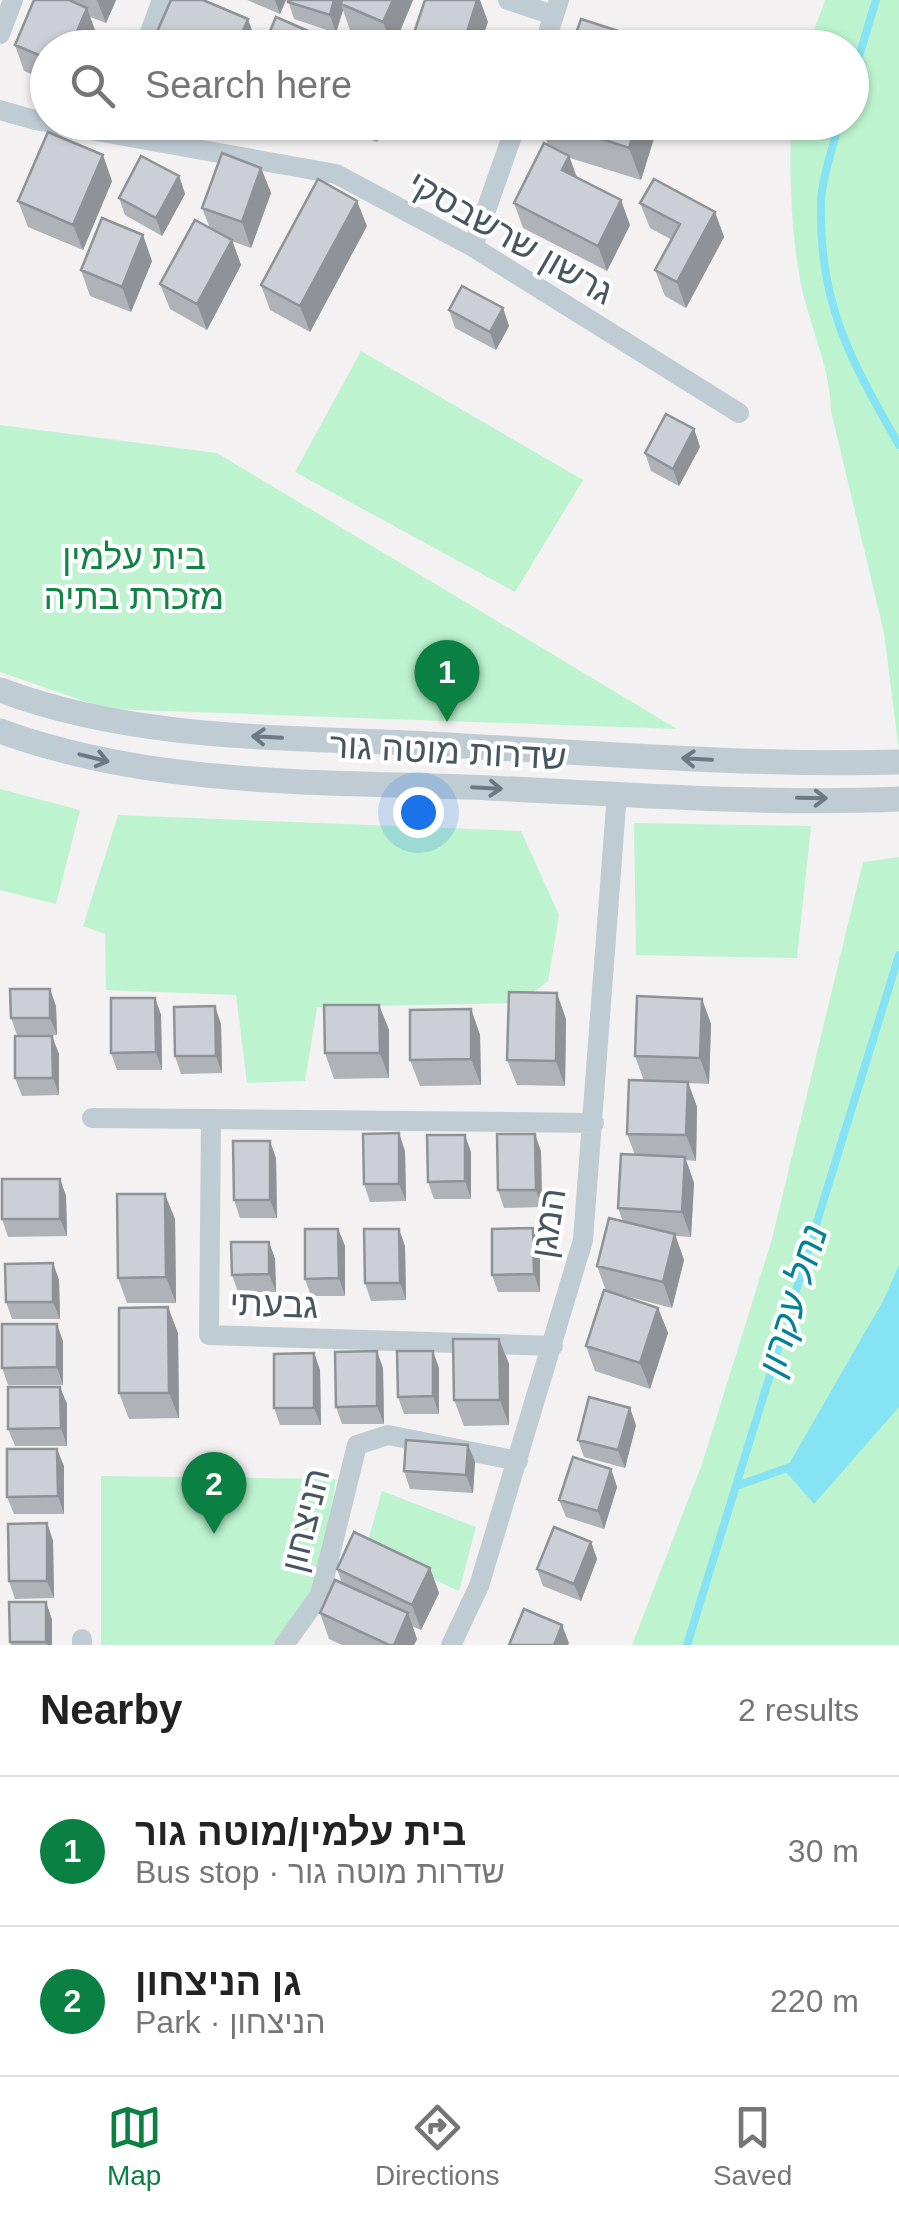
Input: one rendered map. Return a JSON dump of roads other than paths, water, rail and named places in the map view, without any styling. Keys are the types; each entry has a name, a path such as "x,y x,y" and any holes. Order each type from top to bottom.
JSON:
{"street":[{"path":"0,34 14,0"},
{"path":"151,30 162,0"},
{"path":"508,0 556,8"},
{"name":"גרשון שרשבסקי","path":"0,110 30,115"},
{"name":"גרשון שרשבסקי","path":"172,140 336,174 473,247 739,413"},
{"path":"473,247 512,140"},
{"name":"שדרות מוטה גור","path":"0,690 98,718 205,734 732,761 899,762"},
{"name":"שדרות מוטה גור","path":"0,730 104,761 205,775 617,793 899,799"},
{"name":"המגן","path":"451,1645 479,1586 583,1240 617,793"},
{"path":"92,1118 594,1123"},
{"name":"גבעתי","path":"211,1118 209,1335 553,1346"},
{"name":"הניצחון","path":"284,1645 320,1595 356,1446 388,1436 518,1462"}],"water":[{"path":"899,1265 899,1407 814,1504 785,1471 883,1301"}],"waterway":[{"name":"נחל עקרון","path":"867,30 876,0"},
{"name":"נחל עקרון","path":"834,140 822,196 822,242 832,304 853,359 899,445"},
{"name":"נחל עקרון","path":"687,1645 899,955"},
{"path":"736,1486 790,1467"}],"place":[{"name":"בית עלמין/מוטה גור","path":"447,722"},
{"name":"גן הניצחון","path":"214,1534"}],"park label":[{"name":"בית עלמין מזכרת בתיה","path":"134,576"}]}
